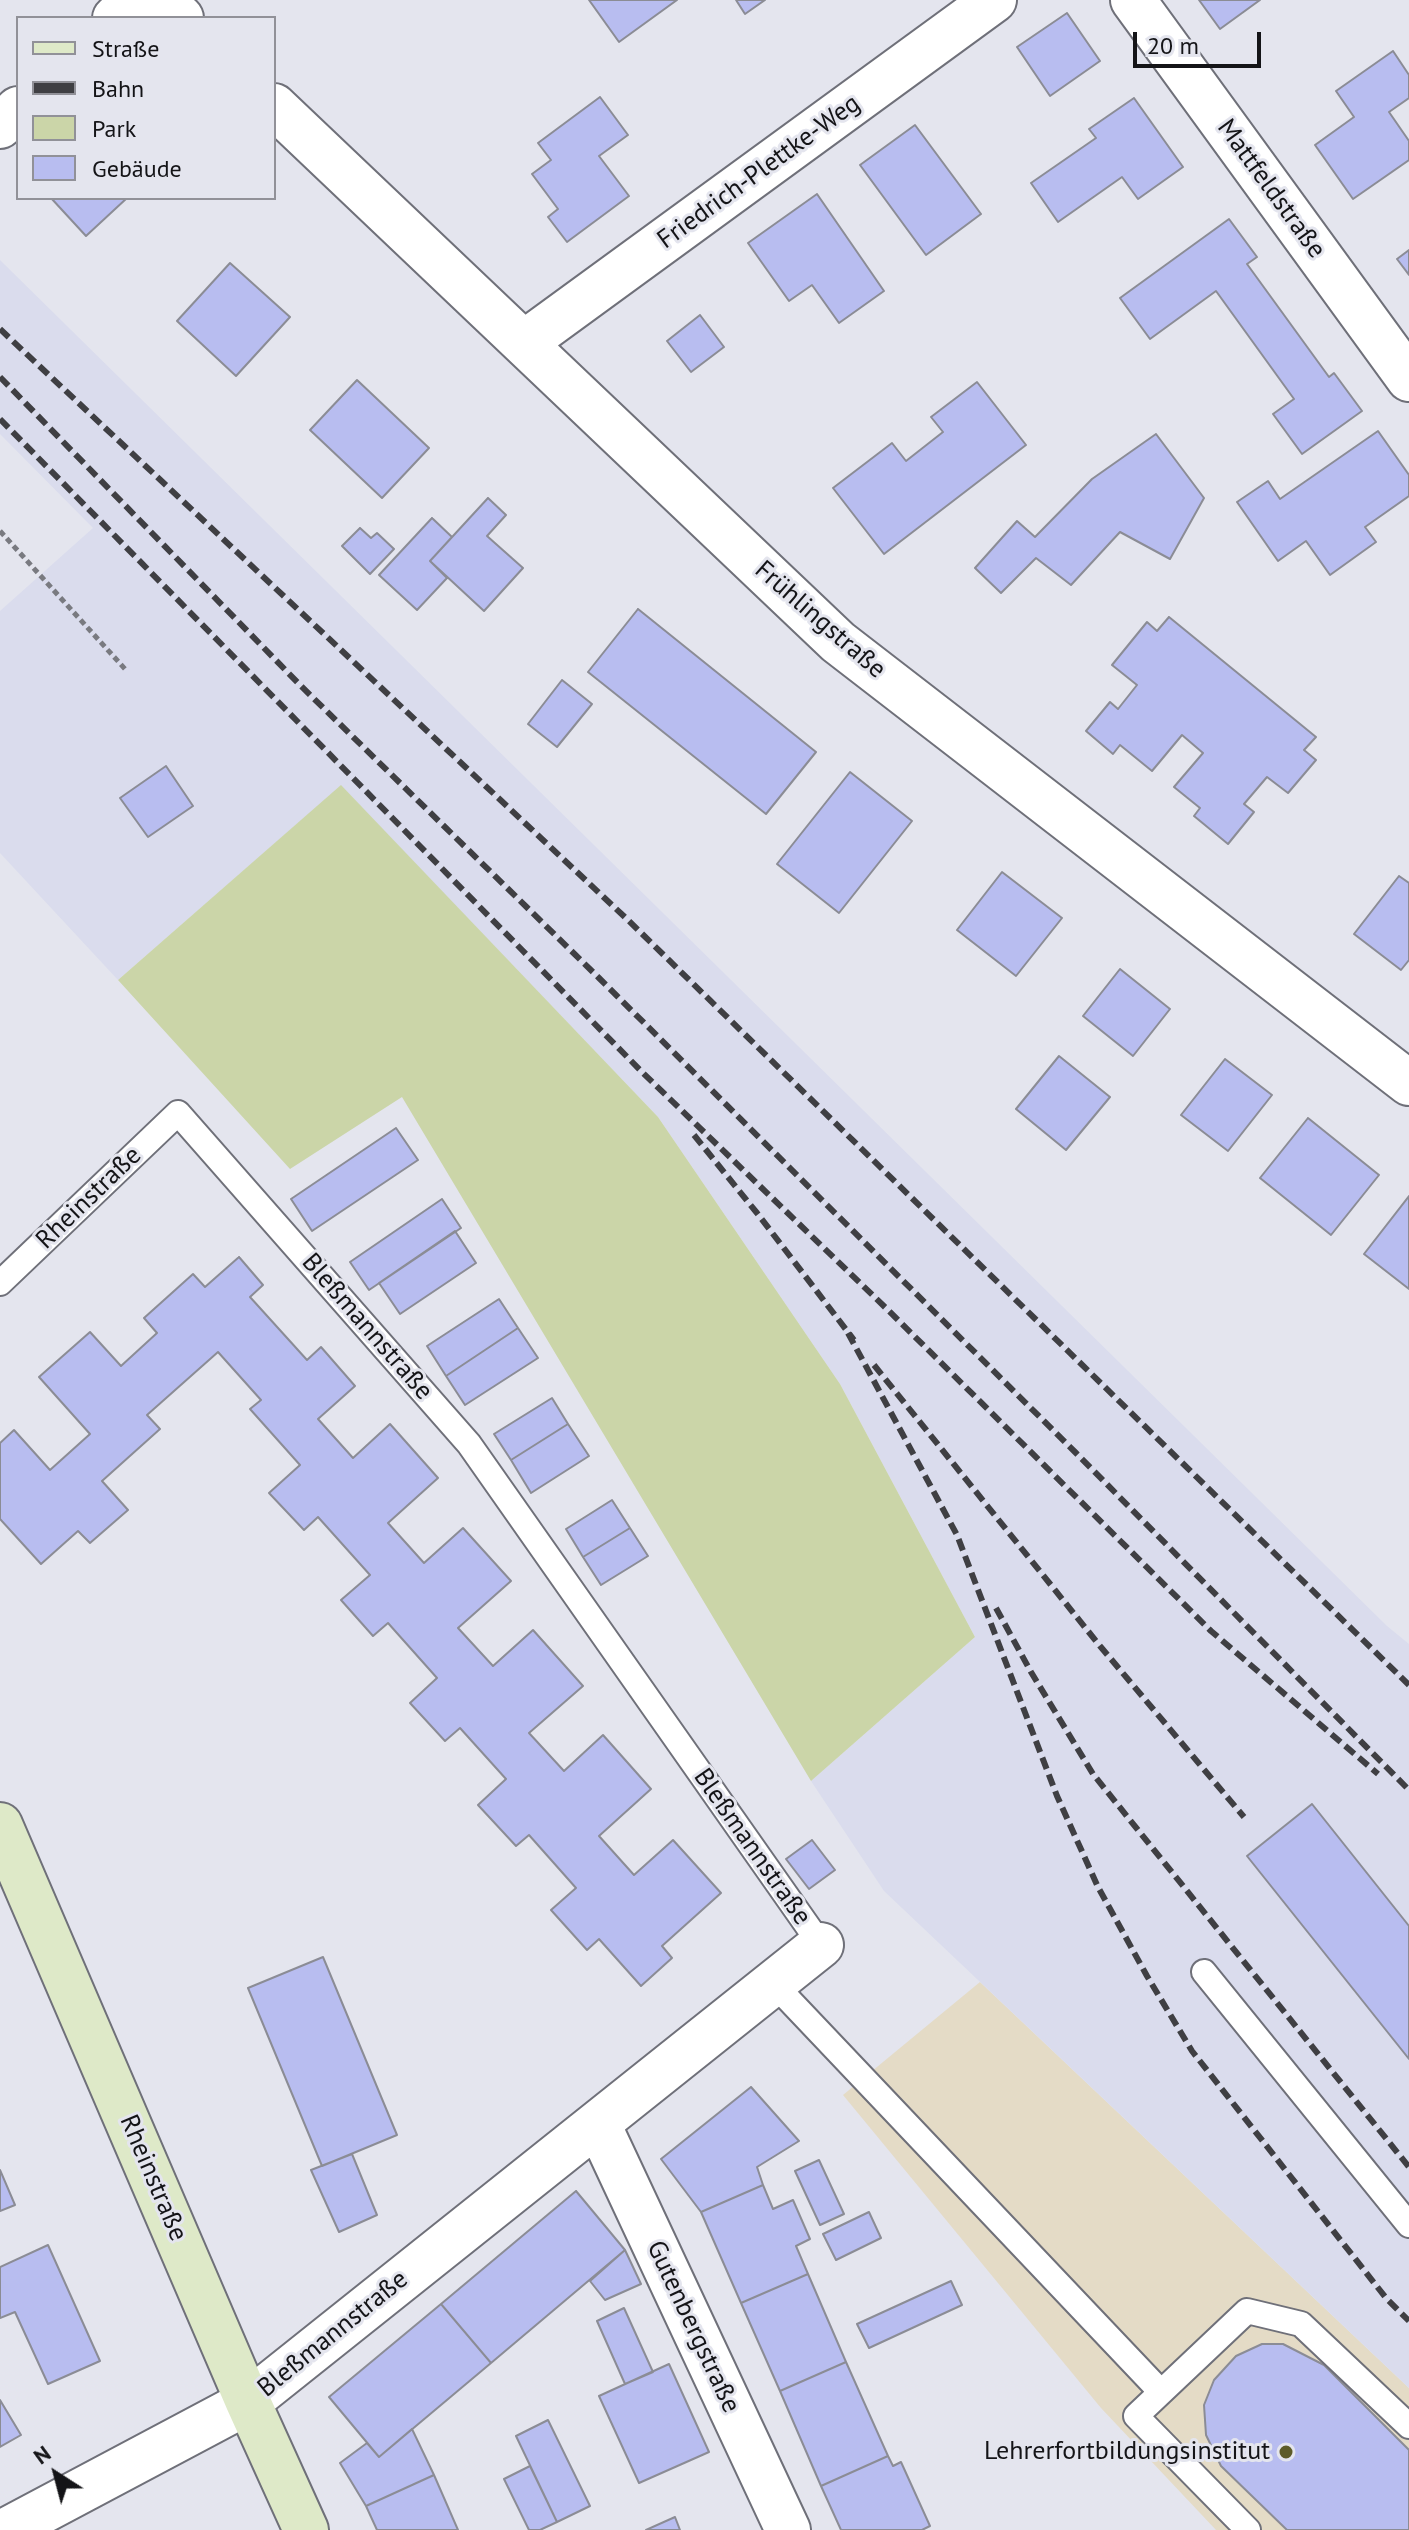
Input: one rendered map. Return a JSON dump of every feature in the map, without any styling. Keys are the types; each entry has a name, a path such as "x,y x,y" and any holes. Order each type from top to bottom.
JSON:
{"main road":[{"name":"Rheinstraße","path":"0,1825 306,2530"}],"street":[{"path":"117,16 135,0"},
{"path":"162,0 179,16"},
{"name":"Friedrich-Plettke-Weg","path":"524,343 994,0"},
{"name":"Mattfeldstraße","path":"1133,0 1409,379"},
{"name":"Frühlingstraße","path":"276,108 838,642 1409,1083"},
{"path":"0,126 16,111"},
{"name":"Bleßmannstraße","path":"7,2530 248,2402 821,1945"},
{"name":"Gutenbergstraße","path":"598,2124 788,2530"}],"lane":[{"name":"Rheinstraße","path":"0,1283 178,1113"},
{"name":"Bleßmannstraße","path":"178,1113 469,1444 821,1945"},
{"path":"1204,1972 1409,2225"},
{"path":"773,1983 1161,2392"},
{"path":"1248,2530 1136,2416 1247,2311 1301,2324 1409,2426"}],"path":[{"path":"0,531 125,669"}],"shaded area":[{"path":"0,260 1387,1626 1409,1644 1409,2388 884,1891 811,1781 975,1637 840,1384 658,1117 341,786 118,980 0,853 0,611 93,528 0,434"},
{"path":"980,1982 1409,2388 1409,2530 1216,2530 1101,2408 843,2095"}],"green space":[{"path":"341,785 658,1117 840,1384 975,1637 811,1781 402,1097 290,1169 118,980"}],"building":[{"path":"589,0 677,0 619,42"},
{"path":"736,0 765,0 745,14"},
{"path":"1199,0 1260,0 1220,29"},
{"path":"1067,13 1100,61 1050,96 1017,47"},
{"path":"1393,51 1409,75 1409,98 1389,112 1409,141 1409,160 1353,199 1315,145 1354,117 1336,91"},
{"path":"600,97 628,135 599,156 629,196 567,242 548,217 558,209 532,174 551,160 538,143"},
{"path":"1134,98 1183,167 1138,199 1122,177 1058,222 1031,183 1096,138 1089,129"},
{"path":"915,125 981,214 926,255 860,165"},
{"path":"817,194 884,291 839,323 812,285 789,301 748,243"},
{"path":"53,200 125,200 86,236"},
{"path":"1229,219 1257,257 1247,264 1329,377 1334,373 1362,411 1302,454 1273,414 1294,399 1216,291 1150,339 1120,298"},
{"path":"1409,250 1409,275 1397,259"},
{"path":"230,263 290,317 236,376 177,321"},
{"path":"700,315 724,347 691,372 667,341"},
{"path":"357,380 429,448 382,498 310,430"},
{"path":"977,382 1026,445 884,554 833,488 892,443 906,461 943,432 931,417"},
{"path":"1378,431 1409,475 1409,496 1365,527 1376,542 1330,575 1306,541 1278,561 1237,502 1268,481 1280,499"},
{"path":"1156,434 1204,498 1170,559 1120,532 1071,585 1036,558 1001,593 975,568 1017,521 1035,537 1092,479"},
{"path":"488,498 506,515 487,536 523,568 484,611 430,561"},
{"path":"432,518 452,537 430,561 447,578 417,610 379,575"},
{"path":"360,528 371,538 377,533 394,549 370,574 342,546"},
{"path":"638,609 816,752 766,814 588,672"},
{"path":"1169,617 1316,737 1304,750 1316,760 1288,793 1267,777 1244,804 1254,812 1228,844 1194,816 1200,808 1174,787 1203,753 1182,735 1152,771 1120,745 1113,754 1086,731 1110,702 1118,709 1137,685 1112,665 1147,622 1157,631"},
{"path":"562,680 592,704 557,747 528,724"},
{"path":"166,766 193,806 148,837 120,798"},
{"path":"850,772 912,821 839,913 777,864"},
{"path":"1002,872 1062,918 1016,976 957,930"},
{"path":"1399,876 1409,883 1409,960 1401,970 1354,934"},
{"path":"1120,969 1170,1009 1133,1056 1083,1016"},
{"path":"1059,1056 1110,1097 1066,1150 1016,1109"},
{"path":"1225,1059 1272,1095 1228,1151 1181,1115"},
{"path":"1308,1118 1379,1175 1331,1235 1260,1178"},
{"path":"396,1128 418,1160 312,1231 291,1199"},
{"path":"1409,1196 1409,1289 1364,1254"},
{"path":"442,1199 461,1228 369,1290 350,1262"},
{"path":"455,1231 476,1263 400,1314 379,1283"},
{"path":"239,1257 263,1285 250,1297 307,1360 321,1347 355,1386 318,1419 353,1458 390,1424 438,1478 388,1523 424,1563 463,1528 511,1581 458,1628 493,1666 533,1630 583,1686 529,1733 564,1771 603,1735 651,1789 599,1836 634,1875 673,1840 721,1893 662,1946 672,1958 641,1986 599,1939 587,1950 551,1910 576,1888 529,1835 516,1846 478,1805 506,1779 460,1728 445,1741 410,1703 437,1678 388,1623 373,1636 341,1600 370,1575 318,1517 304,1530 269,1493 300,1465 250,1409 261,1400 218,1352 147,1415 160,1429 102,1481 128,1510 90,1543 78,1531 41,1564 0,1519 0,1443 14,1430 50,1470 90,1434 39,1377 90,1332 121,1366 157,1333 144,1318 193,1274 205,1287"},
{"path":"499,1299 518,1328 446,1376 427,1346"},
{"path":"518,1328 538,1358 465,1405 446,1376"},
{"path":"552,1398 568,1424 511,1460 494,1434"},
{"path":"568,1424 589,1456 531,1493 511,1460"},
{"path":"612,1500 630,1528 583,1557 566,1529"},
{"path":"630,1528 648,1556 601,1585 583,1557"},
{"path":"1312,1804 1409,1926 1409,2059 1247,1856"},
{"path":"812,1840 835,1870 809,1889 786,1859"},
{"path":"323,1957 397,2135 322,2166 248,1988"},
{"path":"751,2087 799,2141 757,2167 763,2185 701,2212 661,2159"},
{"path":"352,2154 377,2215 339,2232 311,2170"},
{"path":"819,2160 844,2214 820,2225 795,2171"},
{"path":"0,2170 15,2205 0,2211"},
{"path":"763,2185 773,2209 793,2200 810,2239 796,2246 808,2274 741,2303 701,2212"},
{"path":"576,2191 625,2250 491,2363 441,2304"},
{"path":"869,2212 881,2238 836,2260 823,2234"},
{"path":"48,2245 100,2361 48,2384 15,2312 0,2318 0,2267"},
{"path":"625,2250 641,2284 605,2300 590,2281"},
{"path":"808,2274 846,2362 780,2391 741,2303"},
{"path":"951,2281 962,2305 869,2348 857,2324"},
{"path":"441,2304 491,2363 379,2457 329,2397"},
{"path":"624,2308 653,2372 625,2384 597,2321"},
{"path":"1262,2344 1283,2344 1324,2365 1409,2450 1409,2530 1287,2530 1221,2466 1206,2435 1204,2405 1214,2380 1236,2356"},
{"path":"846,2362 888,2456 821,2486 780,2391"},
{"path":"669,2364 709,2452 639,2483 599,2396"},
{"path":"0,2400 21,2435 0,2447"},
{"path":"548,2420 590,2506 557,2522 516,2436"},
{"path":"412,2429 434,2475 366,2506 340,2463 367,2443 379,2457"},
{"path":"888,2456 893,2466 901,2462 930,2526 922,2530 841,2530 821,2486"},
{"path":"530,2466 557,2522 540,2530 529,2530 504,2479"},
{"path":"434,2475 458,2530 377,2530 366,2506"},
{"path":"675,2517 680,2530 646,2530"}],"railway":[{"path":"0,329 629,921 1409,1685"},
{"path":"0,377 300,685 1075,1452 1409,1790"},
{"path":"0,419 643,1073 889,1311 1211,1631 1378,1774"},
{"path":"694,1135 854,1340"},
{"path":"848,1333 957,1535 1057,1796 1098,1887 1147,1976 1192,2051 1386,2298 1409,2321"},
{"path":"874,1365 1100,1646 1244,1817"},
{"path":"996,1608 1093,1774 1409,2167"}],"place":[{"name":"Lehrerfortbildungsinstitut","path":"1286,2452"}]}
